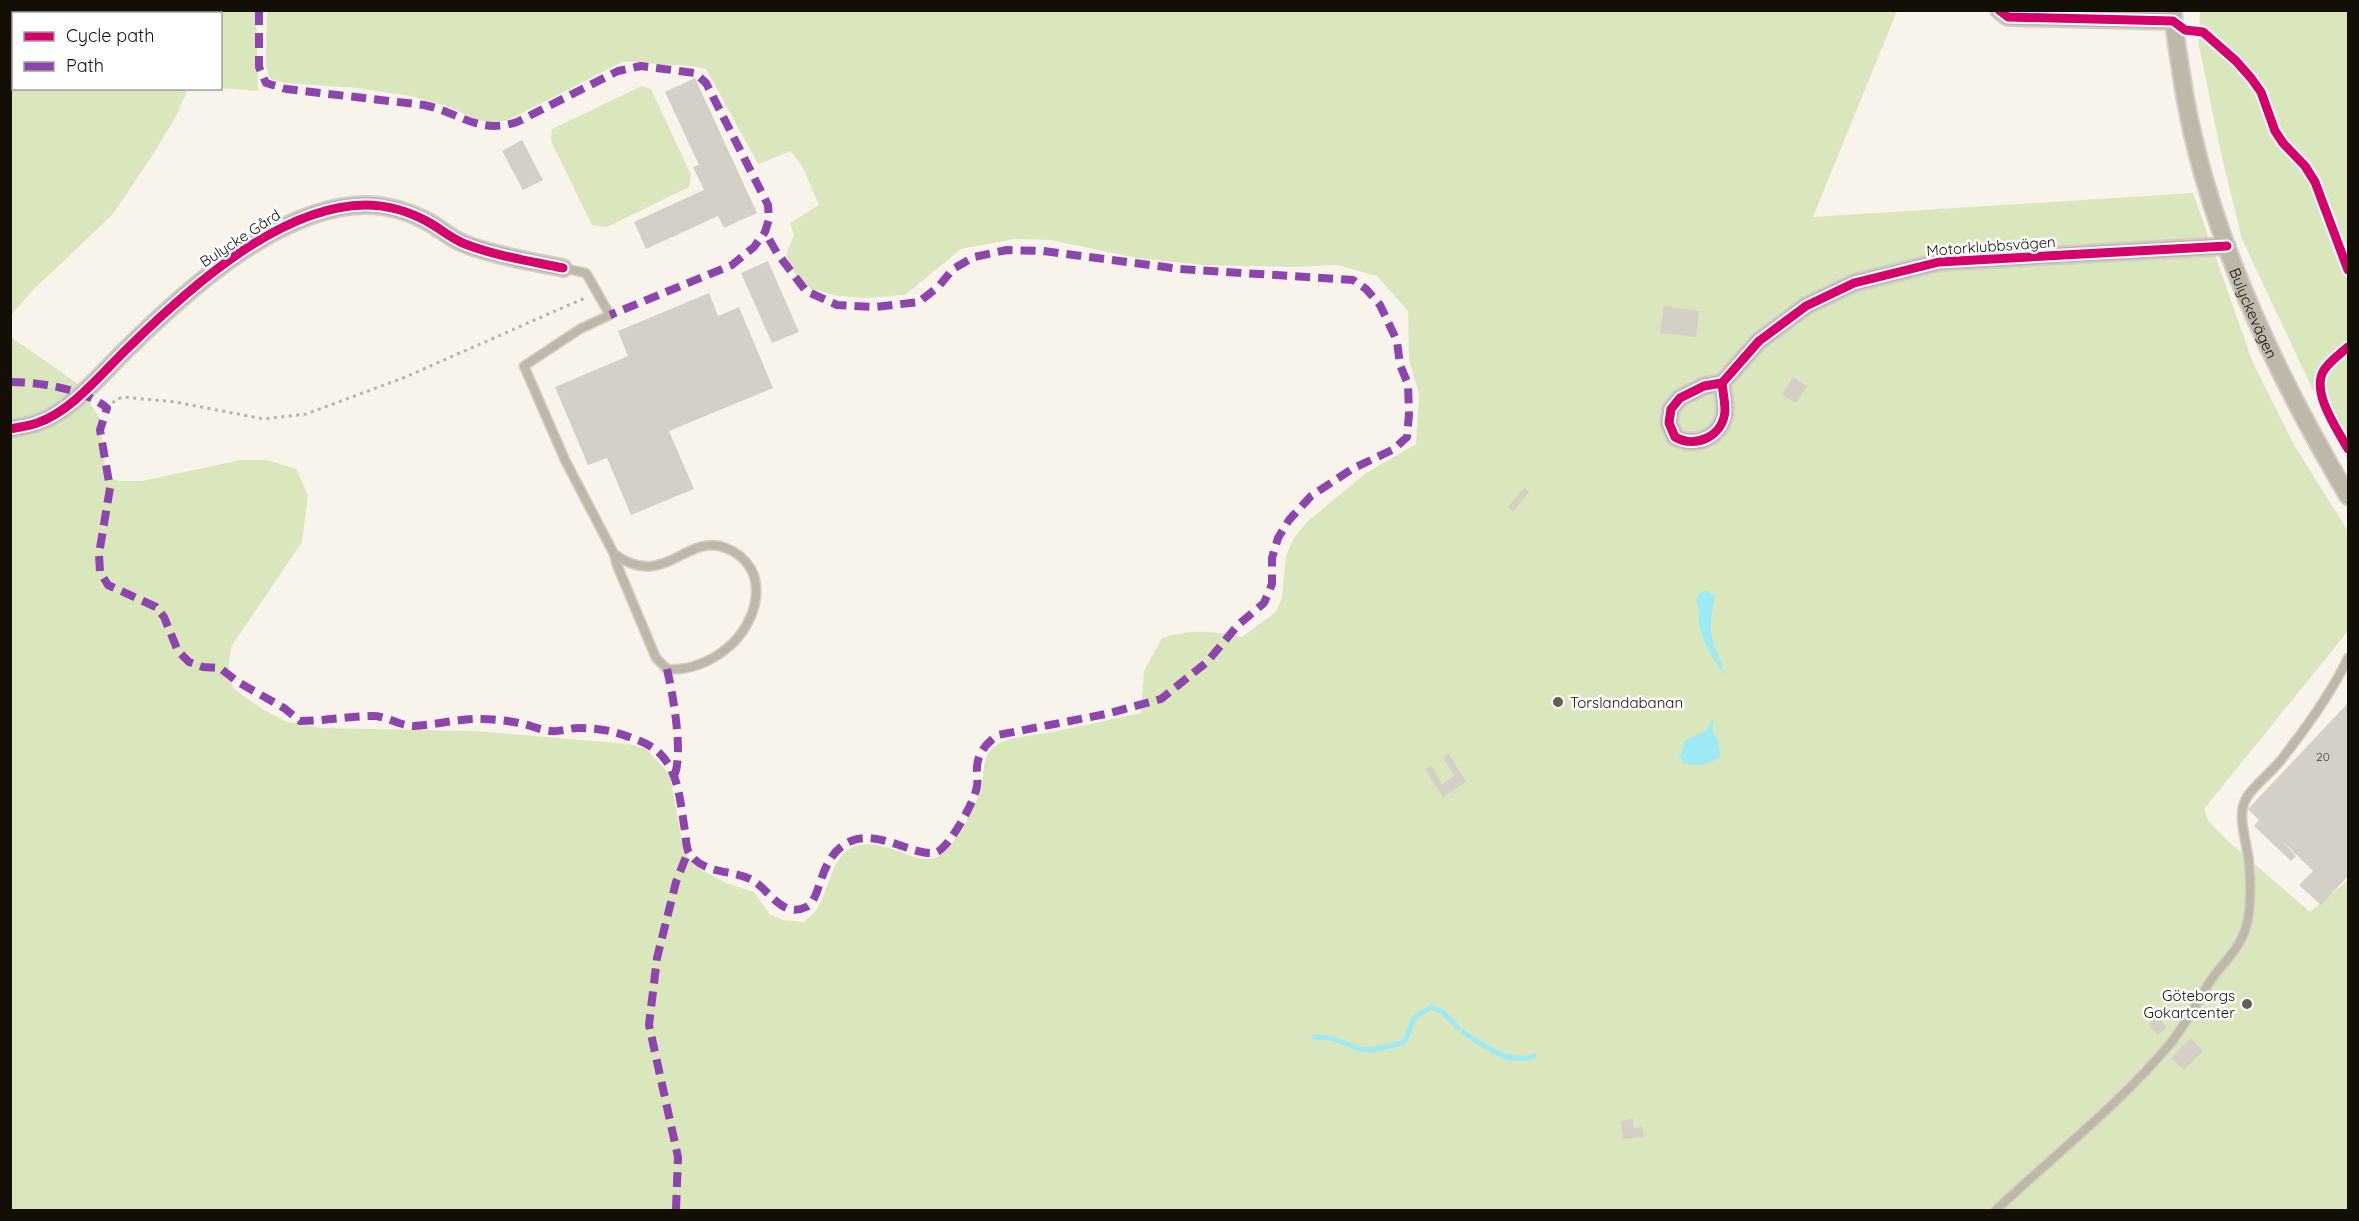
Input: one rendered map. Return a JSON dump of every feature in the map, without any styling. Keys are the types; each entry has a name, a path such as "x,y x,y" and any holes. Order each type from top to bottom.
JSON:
{"street":[{"path":"1999,10 2008,17 2173,16"},
{"name":"Bulyckevägen","path":"2173,16 2191,134 2210,202 2262,332 2287,384 2349,496"},
{"name":"Bulycke Gård","path":"10,429 38,423 69,404 149,327 206,278 270,234 302,218 333,209 365,205 387,207 430,223 463,244 563,268"},
{"name":"Motorklubbsvägen","path":"1722,383 1759,341 1806,306 1854,283 1939,262 2227,246"}],"lane":[{"path":"563,268 586,273 609,315 580,330 524,366 566,460 614,554 656,658 667,669 686,669 706,661 727,648 743,629 754,606 758,590 753,570 740,555 724,547 700,547 655,567 631,564 614,554"},
{"path":"1996,1210 2125,1091 2169,1045 2238,945 2246,928 2250,864 2242,816 2243,807 2248,796 2281,760 2341,674 2349,658"}],"path":[{"path":"107,408 117,399 124,397 175,402 264,419 306,414 403,378 597,292"}],"green space":[{"path":"10,11 256,11 258,91 222,88 222,12 12,12 12,90 188,90 176,116 154,153 112,215 32,291 11,315"},
{"path":"267,11 1897,11 1813,217 2193,193 2253,363 2294,445 2348,531 2348,631 2204,809 2209,822 2229,842 2310,912 2348,880 2348,1210 11,1210 10,336 78,384 100,419 106,476 119,481 142,481 241,460 267,460 296,469 308,495 302,542 231,647 228,671 233,688 262,709 287,722 322,728 476,731 629,744 646,749 670,775 684,853 698,868 726,883 754,892 769,914 783,920 804,922 821,902 840,858 853,847 865,844 877,845 922,859 932,859 947,850 960,833 976,802 982,785 987,755 1000,743 1014,738 1141,713 1144,671 1162,638 1202,632 1242,637 1276,612 1282,598 1286,556 1293,539 1308,521 1366,473 1416,444 1419,394 1409,360 1408,311 1377,276 1337,265 1292,267 1205,265 1137,258 1051,240 1015,239 961,249 905,295 865,298 839,296 811,289 796,276 786,255 794,235 790,223 819,205 803,168 791,151 758,164 706,69 634,61 622,62 510,119 493,123 478,120 444,105 410,96 357,88 285,83 270,79 266,66"},
{"path":"2200,11 2348,11 2348,461 2242,239 2199,46"},
{"path":"642,86 651,89 691,175 689,187 607,227 592,225 551,141 552,129"}],"water":[{"path":"1706,591 1715,595 1711,633 1725,675 1709,651 1699,624 1696,601 1701,592"},
{"path":"1712,719 1714,722 1712,730 1718,740 1720,758 1702,765 1685,764 1679,757 1684,741 1707,730"}],"building":[{"path":"695,78 757,213 724,228 718,216 646,249 634,222 704,190 693,167 699,165 665,92"},
{"path":"522,140 543,180 523,190 502,151"},
{"path":"768,261 799,332 772,343 741,273"},
{"path":"709,293 718,316 739,307 773,388 669,431 694,489 631,515 607,458 588,465 555,387 628,356 618,331"},
{"path":"1664,306 1699,311 1696,337 1660,333"},
{"path":"1793,377 1807,386 1796,403 1782,395"},
{"path":"1524,488 1529,492 1513,512 1508,507"},
{"path":"2348,703 2348,876 2321,905 2299,885 2313,871 2281,840 2296,856 2291,861 2254,826 2259,820 2248,809"},
{"path":"1449,754 1466,782 1443,797 1425,769 1431,765 1442,784 1454,776 1443,757"},
{"path":"2157,1017 2167,1027 2158,1035 2148,1025"},
{"path":"2191,1038 2203,1051 2184,1070 2171,1058"},
{"path":"1633,1119 1634,1128 1642,1127 1644,1137 1623,1139 1621,1121"}],"waterway":[{"path":"1314,1037 1331,1038 1360,1049 1372,1050 1402,1043 1406,1039 1414,1018 1431,1007 1443,1012 1458,1028"},
{"path":"1463,1032 1497,1053 1515,1058 1534,1056"}],"marked path":[{"path":"259,10 259,67 266,83 286,89 424,105 469,121 491,126 517,122 618,71 641,66 695,73 706,83 768,205 769,219 765,232 754,247 732,265 610,315"},
{"path":"10,382 35,383 74,391 107,408 100,430 110,488 99,554 100,572 108,585 156,607 164,617 178,651 189,662 203,667 220,668 238,682 284,708 300,721 373,716 414,726 490,719 551,731 578,728 603,730 640,741 663,756 670,767 681,804 687,848 695,860 710,868 752,880 783,906 797,910 806,907 811,902 826,866 840,848 851,841 862,838 874,839 929,853 937,852 942,848 955,832 972,802 977,784 977,766 980,755 985,746 998,735 1106,714 1161,699 1207,662 1238,625 1264,603 1272,584 1272,558 1278,538 1289,520 1311,496 1352,469 1394,449 1407,437 1408,384 1400,365 1397,341 1380,305 1366,289 1353,280 1180,269 1043,251 1007,250 974,257 953,269 939,286 919,302 875,307 837,305 806,291 777,253 765,232"},
{"path":"667,669 678,737 675,774"},
{"path":"676,1210 678,1157 649,1025 657,958 676,882 688,852"}],"cycle path":[{"path":"1999,10 2008,17 2173,21 2185,30 2203,32 2236,61 2261,92 2275,131 2305,166 2315,182 2348,270"},
{"path":"10,429 37,423 75,400 180,299 238,254 301,219 333,209 365,205 382,206 407,212 465,244 513,258 563,268"},
{"path":"1722,383 1725,411 1723,420 1714,433 1700,441 1691,442 1675,437 1669,423 1671,409 1680,398 1704,386 1722,383 1759,341 1806,306 1854,283 1939,262 2227,246"},
{"path":"2348,347 2324,370 2320,389 2327,411 2348,449"}],"place":[{"name":"Torslandabanan","path":"1558,702"},
{"name":"Göteborgs Gokartcenter","path":"2247,1004"}]}
